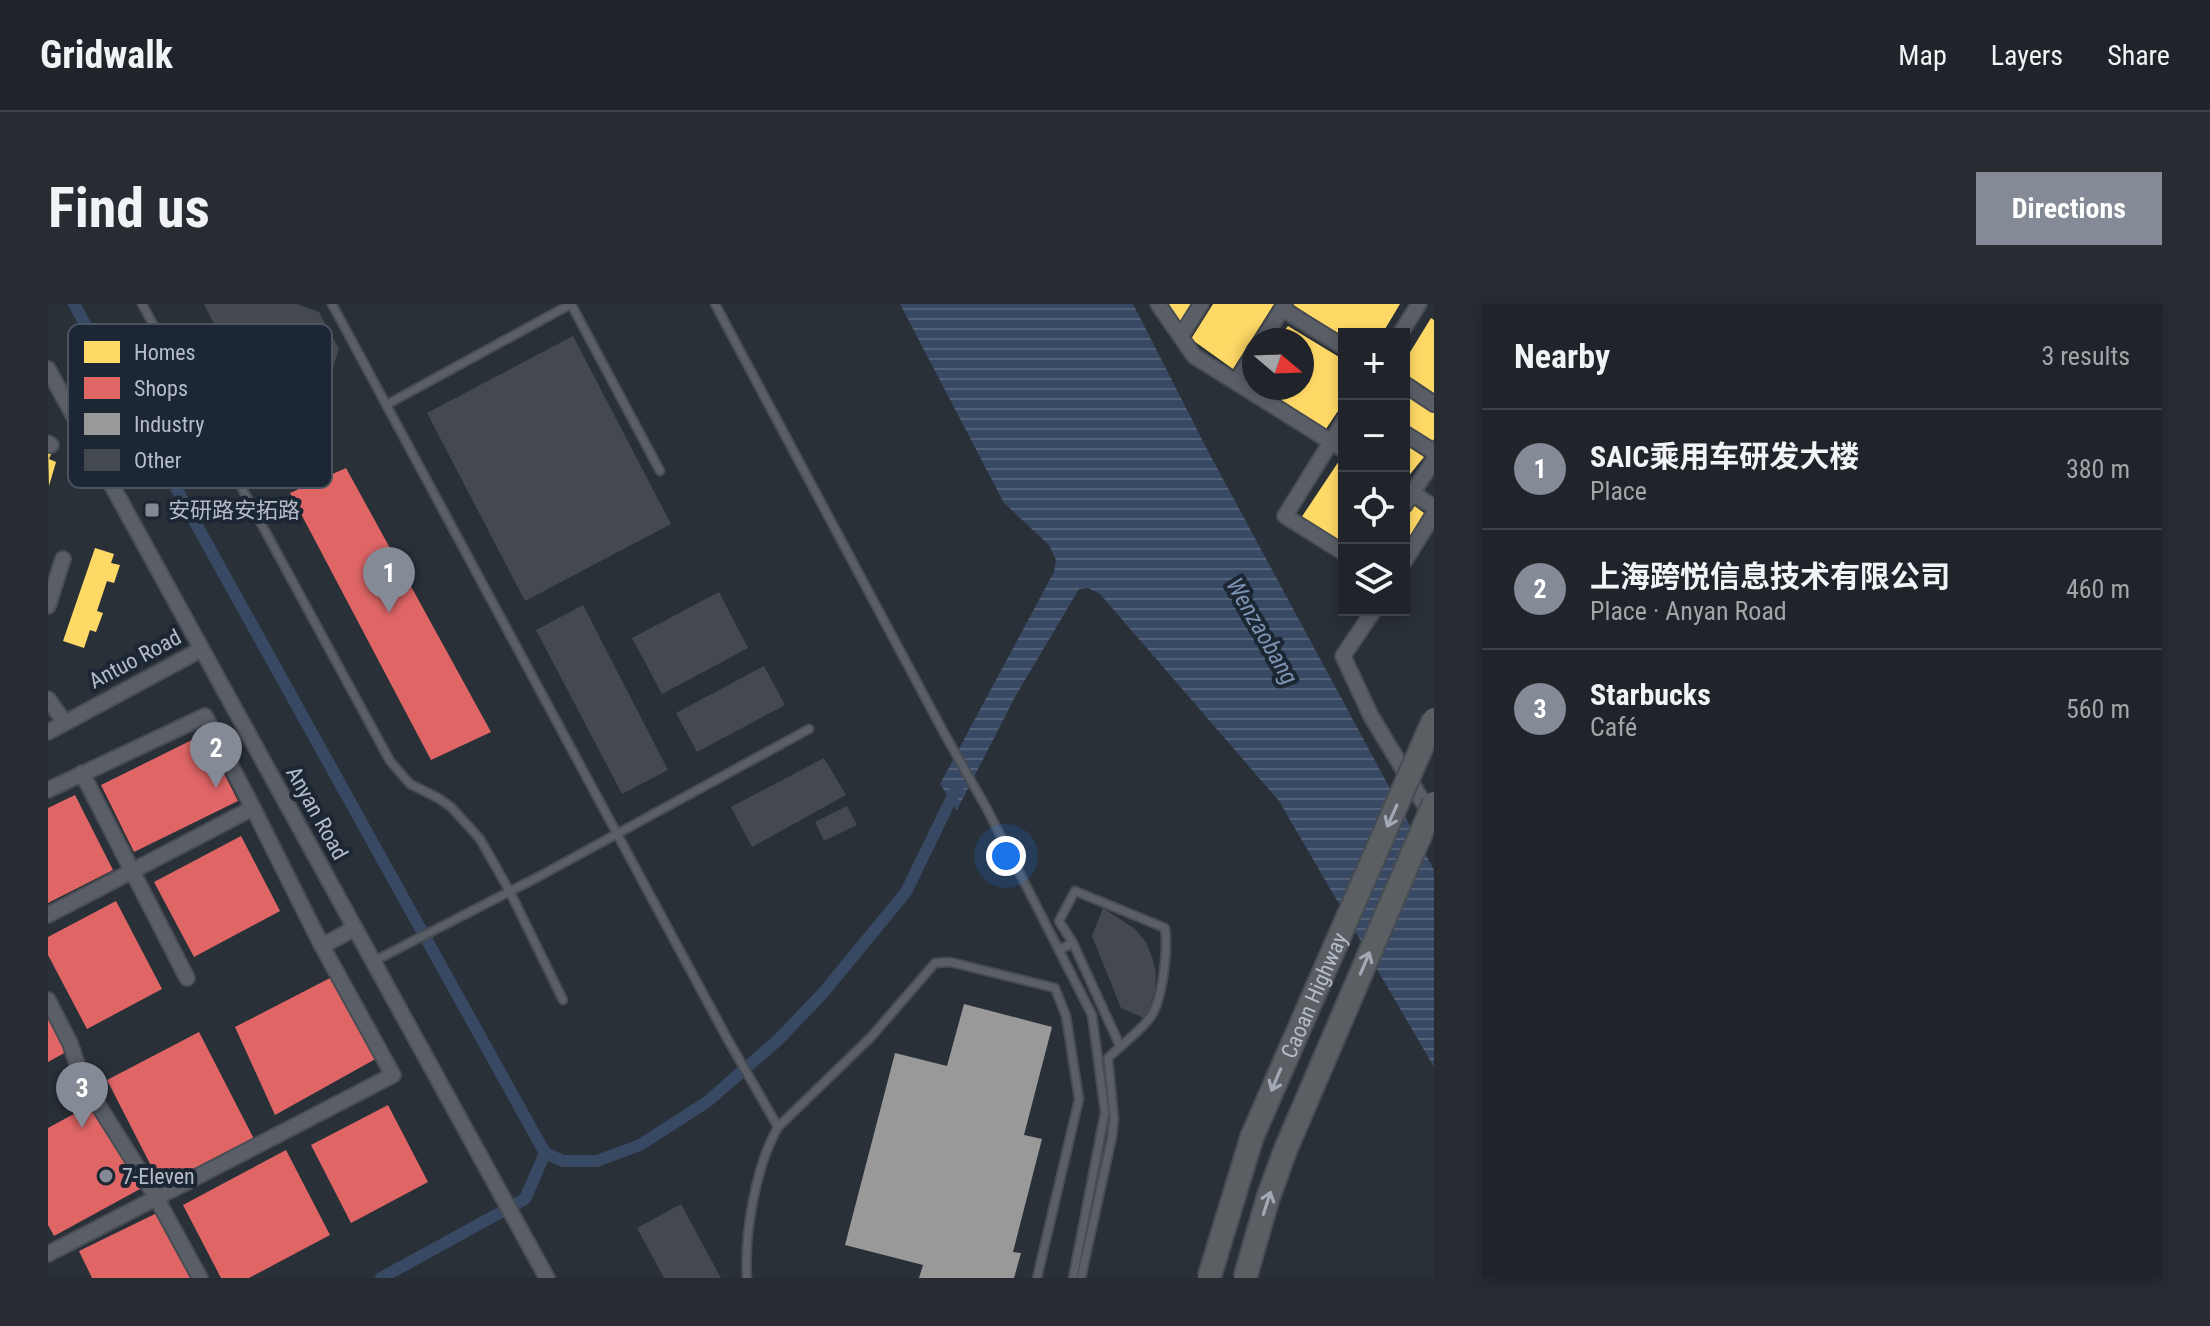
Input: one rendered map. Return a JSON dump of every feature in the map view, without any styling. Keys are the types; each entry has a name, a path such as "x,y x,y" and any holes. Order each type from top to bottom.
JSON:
{"highway":[{"name":"Caoan Highway","path":"1209,1278 1252,1137 1434,719"},
{"name":"Caoan Highway","path":"1245,1278 1285,1151 1434,803"}],"street":[{"path":"1158,304 1194,356 1338,446"},
{"path":"1181,336 1201,304"},
{"path":"1404,328 1419,304"},
{"path":"1271,328 1284,307 1338,343"},
{"name":"Anyan Road","path":"48,369 68,405"},
{"path":"1236,382 1242,373"},
{"path":"1410,388 1434,404"},
{"path":"1338,431 1285,516 1338,549"},
{"path":"1410,437 1434,452"},
{"path":"1410,492 1434,460"},
{"name":"Anyan Road","path":"113,488 547,1278"},
{"path":"1410,497 1434,507"},
{"path":"1410,552 1434,514"},
{"path":"48,606 63,559"},
{"path":"1370,616 1343,656 1371,716 1434,821"},
{"name":"Antuo Road","path":"48,732 202,649"},
{"path":"48,699 65,723"},
{"path":"48,790 205,716 322,946 393,1075 48,1254"},
{"path":"82,773 187,978"},
{"path":"48,915 253,808"},
{"path":"322,946 355,928"},
{"path":"48,1000 70,1043 82,1079 156,1197 200,1278"}],"lane":[{"path":"142,304 153,324"},
{"path":"332,304 728,1040 778,1127"},
{"path":"386,405 571,304 660,471"},
{"path":"715,304 987,809 1093,1022 1105,1112 1073,1278"},
{"path":"242,488 390,761 410,784 440,799 480,839 509,890 563,1000"},
{"path":"373,962 809,729"},
{"path":"1081,1278 1112,1137 1114,1119 1108,1058 1151,1018 1163,977 1167,943 1165,928 1075,891 1059,921 1073,943 1120,1046"},
{"path":"1059,950 1073,943"},
{"path":"747,1278 747,1229 770,1141 778,1127 871,1037 935,963 950,962 1055,988 1066,1016 1079,1099 1037,1278"},
{"path":"1093,1022 1105,1012"}],"water":[{"name":"Wenzaobang","path":"900,304 1133,304 1209,453 1434,870 1434,1067 1279,801 1100,594 1088,588 1079,589 1016,695 957,810 940,784 1054,572 1056,560 1049,545 1004,503"}],"building: Homes":[{"path":"1168,304 1194,304 1182,323"},
{"path":"1213,304 1274,304 1259,328 1242,328 1242,355 1233,369 1191,339"},
{"path":"1292,304 1400,304 1386,328 1338,328 1338,334"},
{"path":"1431,318 1434,320 1434,393 1410,377 1410,352"},
{"path":"1314,342 1338,356 1338,411 1326,429 1281,400 1314,400"},
{"path":"1410,398 1434,413 1432,442 1410,429"},
{"path":"48,447 53,449 49,459 56,462 49,486"},
{"path":"1410,448 1424,457 1410,474"},
{"path":"1338,462 1338,543 1301,518"},
{"path":"1412,504 1424,513 1410,536"},
{"path":"95,548 114,554 111,563 120,565 114,583 107,581 97,611 103,613 96,632 90,630 84,648 63,641"}],"building: Shops":[{"path":"346,468 491,732 431,760 290,493 301,488 332,488 332,474"},
{"path":"204,734 238,801 134,852 101,785"},
{"path":"75,795 113,870 48,903 48,808"},
{"path":"241,836 280,911 194,957 154,882"},
{"path":"116,901 162,989 87,1029 48,955 48,937"},
{"path":"332,977 379,1057 275,1115 235,1027"},
{"path":"48,1013 68,1051 48,1062"},
{"path":"199,1032 254,1139 162,1187 107,1080"},
{"path":"94,1103 140,1189 54,1236 48,1225 48,1128"},
{"path":"388,1105 428,1182 351,1223 311,1145"},
{"path":"286,1150 330,1235 249,1278 221,1278 183,1205"},
{"path":"159,1212 192,1278 92,1278 79,1251"}],"building: Industry":[{"path":"964,1004 1052,1027 1024,1135 1042,1139 1013,1252 1021,1253 1014,1278 919,1278 923,1265 845,1245 895,1053 947,1066"}],"building: Other":[{"path":"204,304 296,304 319,312 325,324 214,324"},
{"path":"332,336 339,349 332,371"},
{"path":"573,336 671,524 525,601 427,413"},
{"path":"719,592 748,648 662,694 632,638"},
{"path":"583,605 668,770 622,794 536,630"},
{"path":"764,666 785,705 697,752 676,713"},
{"path":"824,758 846,795 752,847 731,807"},
{"path":"847,806 857,825 824,841 815,822"},
{"path":"1103,908 1135,929 1146,942 1152,957 1156,973 1155,990 1146,1019 1121,1008 1092,936"},
{"path":"681,1204 721,1278 664,1278 637,1228"}],"waterway":[{"path":"74,304 85,324"},
{"path":"176,488 545,1153 563,1161 597,1161 640,1145 707,1102 778,1040 823,993 906,892 957,787"},
{"path":"381,1278 525,1199 545,1153"}],"place":[{"name":"安研路安拓路","path":"152,510"},
{"name":"SAIC乘用车研发大楼","path":"389,613"},
{"name":"上海跨悦信息技术有限公司","path":"216,788"},
{"name":"Starbucks","path":"82,1128"},
{"name":"7-Eleven","path":"106,1176"}]}
